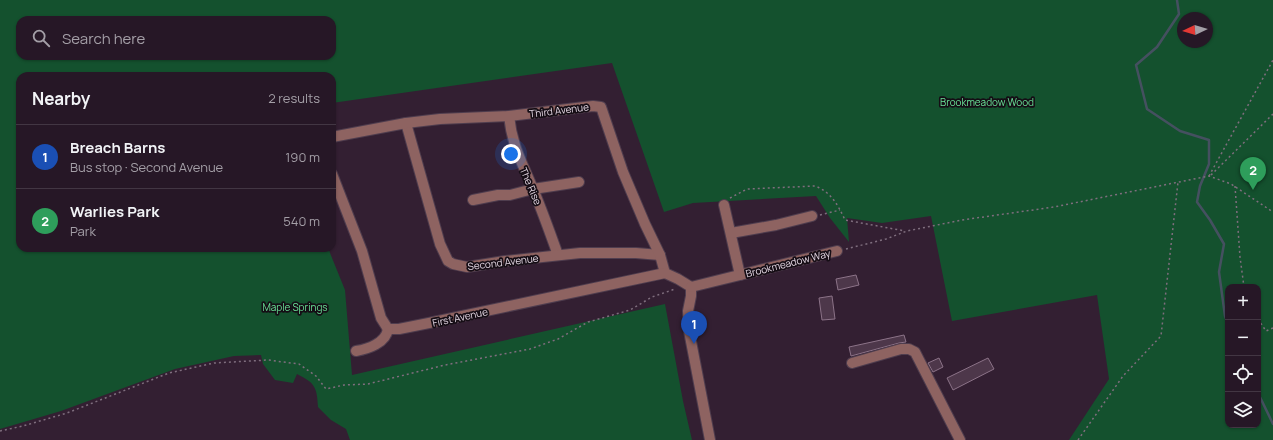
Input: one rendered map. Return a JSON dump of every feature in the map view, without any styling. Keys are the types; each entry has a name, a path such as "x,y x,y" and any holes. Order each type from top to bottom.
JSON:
{"street":[{"name":"Third Avenue","path":"406,123 510,116 593,106 601,107 623,172 660,255"},
{"name":"The Rise","path":"510,116 511,133 516,150 533,189 558,255"},
{"path":"336,136 406,123"},
{"name":"Second Avenue","path":"406,123 440,244 448,261 453,264 467,267 558,255 608,253 660,255"},
{"path":"473,200 579,182"},
{"path":"336,184 362,251 381,318 388,329 387,334 383,339 365,350 356,351"},
{"name":"Brookmeadow Way","path":"724,205 740,275"},
{"path":"731,233 776,225 812,216"},
{"name":"Brookmeadow Way","path":"691,287 837,251"},
{"path":"660,255 666,274 691,287 688,311 689,331 710,440"},
{"name":"First Avenue","path":"388,329 399,329 666,274"},
{"path":"852,363 901,349 909,349 915,352 960,440"}],"path":[{"path":"1210,176 1273,60"},
{"path":"1210,176 1273,114"},
{"path":"837,251 886,239 907,231 962,220 1061,206 1210,176 1235,186 1273,212"},
{"path":"1078,440 1123,376 1161,336 1178,182"},
{"path":"724,205 727,204 731,197 747,189 807,185 815,186 822,188 835,200 845,220 907,231"},
{"path":"1235,186 1240,257 1244,284"},
{"path":"825,214 840,210"},
{"path":"0,431 67,413 169,373 214,363 276,360 299,364 316,376 326,388 344,385 368,384 445,365 530,349 558,339 588,322 630,310 652,297 667,293 680,287 691,287"},
{"path":"1259,320 1266,331 1273,328"}],"green space":[{"path":"0,0 1273,0 1273,440 1069,440 1109,379 1097,295 952,321 931,216 882,223 847,218 849,242 830,218 816,196 693,203 664,212 612,63 336,102 336,72 16,72 16,252 330,252 345,290 352,375 665,304 683,401 692,440 350,440 346,429 331,420 318,407 316,390 308,380 297,374 293,383 275,380 263,364 261,355 234,356 175,369 61,411 0,429"}],"building":[{"path":"856,275 859,285 838,290 836,279"},
{"path":"832,296 835,319 822,320 819,298"},
{"path":"904,335 906,342 851,356 849,347"},
{"path":"939,358 943,367 933,372 928,363"},
{"path":"988,358 994,369 953,390 947,378"}],"waterway":[{"path":"1177,0 1179,14 1157,47 1136,65 1147,109 1180,131 1209,140 1209,164 1200,186 1197,202 1210,220 1224,244 1219,272 1226,320"},
{"path":"1261,399 1273,424"}],"place":[{"name":"Warlies Park","path":"1253,190"},
{"name":"Breach Barns","path":"694,344"}],"park label":[{"name":"Brookmeadow Wood","path":"987,102"},
{"name":"Maple Springs","path":"295,307"}]}
